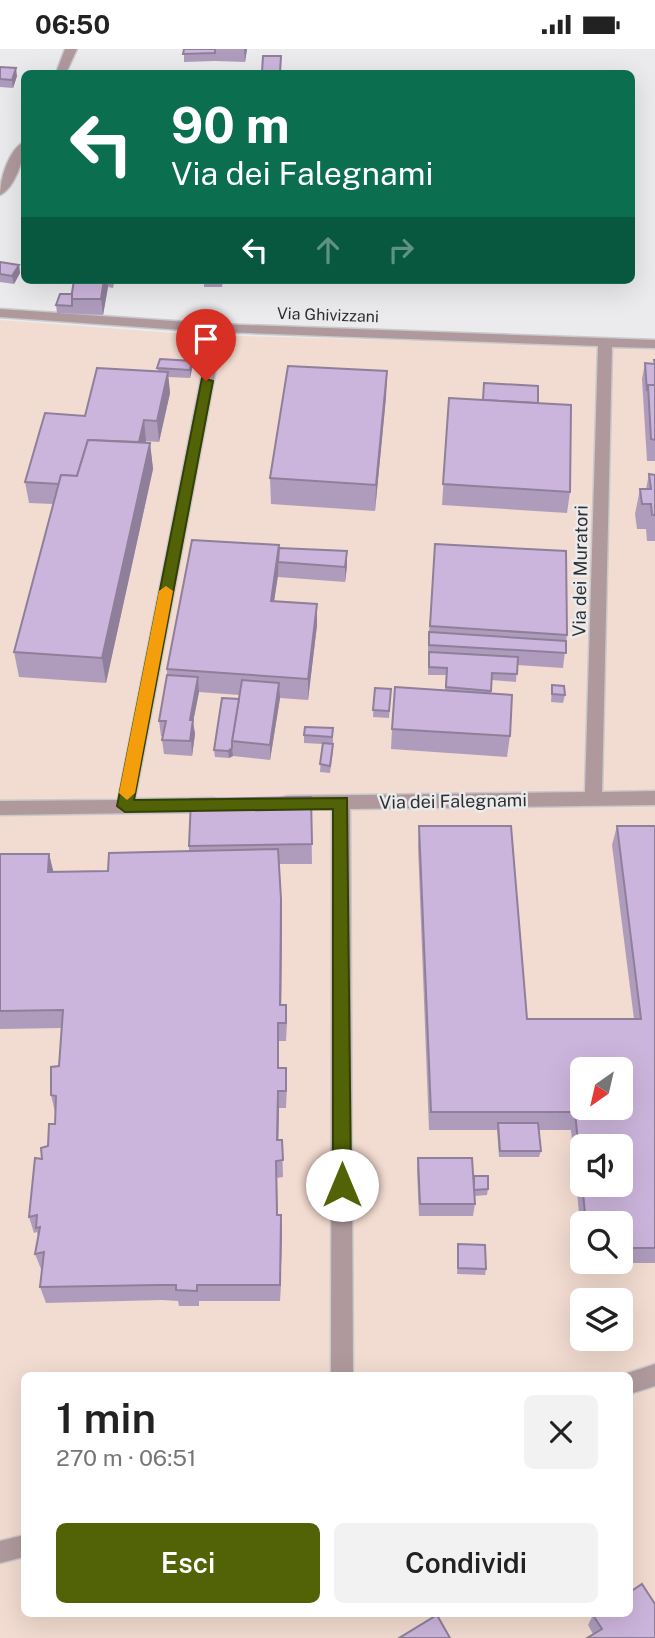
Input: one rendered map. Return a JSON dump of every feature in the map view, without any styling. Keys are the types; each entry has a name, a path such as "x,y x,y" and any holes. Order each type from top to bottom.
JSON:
{"street":[{"path":"62,70 71,49"},
{"path":"0,191 21,152"},
{"name":"Via Ghivizzani","path":"0,313 217,328 655,344"},
{"path":"125,806 217,328"},
{"name":"Via dei Muratori","path":"593,799 605,343"},
{"name":"Via dei Falegnami","path":"274,804 655,798"},
{"path":"341,803 342,1372"},
{"path":"0,808 233,804"},
{"path":"633,1382 655,1375"},
{"path":"0,1552 21,1546"}],"shaded area":[{"path":"0,320 199,335 655,347 655,1638 0,1638"}],"building":[{"path":"184,49 215,49 215,53 183,54"},
{"path":"263,56 281,56 280,70 262,70"},
{"path":"0,67 16,68 12,80 0,79"},
{"path":"0,262 19,265 12,276 0,274"},
{"path":"73,284 103,284 101,299 71,299"},
{"path":"60,294 72,294 72,306 56,305"},
{"path":"160,359 192,361 190,370 157,368"},
{"path":"645,363 655,364 655,385 648,385 647,391"},
{"path":"288,366 387,371 376,485 270,478"},
{"path":"97,368 168,372 157,421 144,420 139,442 88,440 77,476 61,475 59,484 25,482 45,413 85,416"},
{"path":"484,383 538,386 538,403 483,400"},
{"path":"648,385 655,385 655,440 651,439"},
{"path":"449,398 571,405 570,492 443,484"},
{"path":"88,440 150,443 102,658 14,652 61,475 77,476"},
{"path":"649,474 655,475 655,515 652,515 651,504 642,504 640,489 651,489"},
{"path":"192,540 279,545 271,601 317,604 308,679 167,669"},
{"path":"435,544 566,551 567,635 430,626"},
{"path":"279,548 347,551 345,567 278,562"},
{"path":"429,632 566,641 566,653 429,645"},
{"path":"429,652 518,657 517,674 492,673 491,691 446,687 447,668 429,667"},
{"path":"167,675 198,677 190,720 193,720 190,741 162,740 166,721 159,721"},
{"path":"242,680 279,683 270,745 232,741"},
{"path":"552,685 564,686 565,695 552,694"},
{"path":"395,687 512,695 510,736 392,729"},
{"path":"375,688 391,689 389,711 373,710"},
{"path":"222,698 239,699 232,748 228,751 214,750"},
{"path":"305,727 333,728 332,737 304,735"},
{"path":"323,743 333,744 330,766 320,764"},
{"path":"311,797 312,844 189,846 191,799"},
{"path":"419,826 511,826 527,1019 641,1019 617,826 655,826 655,1248 633,1248 633,1211 585,1211 583,1197 633,1197 633,1134 577,1134 576,1120 634,1120 634,1057 570,1057 570,1112 431,1112"},
{"path":"278,849 281,899 280,1005 286,1005 286,1023 278,1023 278,1068 286,1068 286,1091 278,1091 277,1140 282,1140 283,1160 276,1161 277,1215 281,1215 280,1285 197,1285 197,1291 176,1290 176,1285 40,1287 44,1252 35,1254 40,1227 36,1228 37,1215 29,1217 35,1158 42,1159 41,1148 48,1146 49,1124 55,1124 56,1096 51,1095 51,1067 59,1066 63,1010 0,1011 0,854 49,854 48,872 108,871 109,853"},
{"path":"498,1123 538,1123 541,1151 500,1151"},
{"path":"418,1158 472,1158 475,1204 420,1204"},
{"path":"474,1176 488,1176 488,1189 474,1190"},
{"path":"458,1244 485,1245 486,1269 458,1268"},
{"path":"642,1584 655,1604 655,1638 587,1638 602,1629 594,1617 633,1617 633,1590"},
{"path":"438,1617 450,1638 399,1638"}],"slow traffic":[{"path":"127,793 166,591"}],"route":[{"path":"206,381 125,806 341,803 342,1185"}]}
